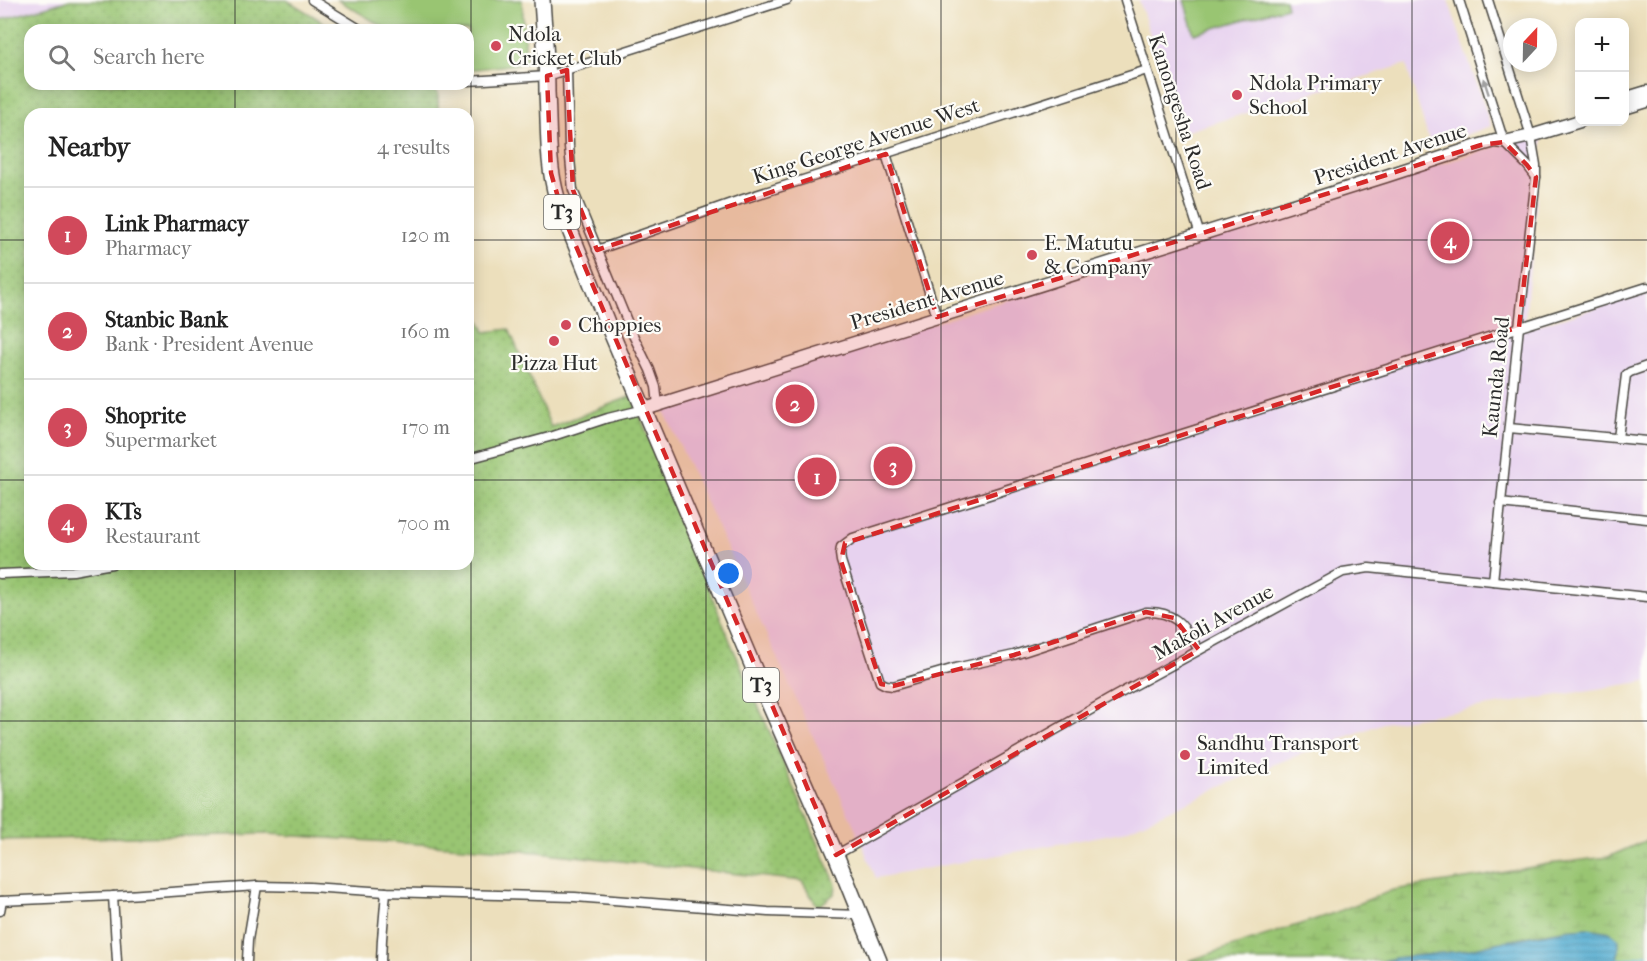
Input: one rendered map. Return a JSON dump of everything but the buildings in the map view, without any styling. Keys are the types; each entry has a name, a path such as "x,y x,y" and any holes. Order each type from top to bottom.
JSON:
{"highway":[{"name":"T3","path":"542,0 550,173 556,198 608,325 652,407 757,676 836,855 879,961"}],"main road":[{"path":"1629,97 1647,92"},
{"path":"1629,106 1647,101"},
{"name":"President Avenue","path":"1530,132 1575,115"},
{"name":"President Avenue","path":"652,407 1500,140 1575,122"}],"street":[{"path":"312,0 351,24"},
{"path":"474,81 547,76 787,0"},
{"name":"Kanongesha Road","path":"1125,0 1200,235"},
{"path":"1459,0 1500,140 1527,165 1536,177"},
{"name":"Kaunda Road","path":"1488,0 1530,132 1536,165 1493,581"},
{"path":"474,457 652,407 656,387 650,370 632,333 573,190 569,147 567,70"},
{"name":"King George Avenue West","path":"597,250 730,204 1148,70"},
{"path":"886,154 937,317"},
{"path":"1199,650 1182,625 1174,618 1166,613 1146,612 1014,656 955,668 893,686 886,685 880,682 841,561 841,547 853,538 1647,287"},
{"path":"1618,438 1626,375 1647,366"},
{"path":"1509,428 1647,441"},
{"path":"1500,503 1647,519"},
{"name":"Makoli Avenue","path":"836,855 1115,696 1343,572 1369,568 1647,597"},
{"path":"0,574 79,570"},
{"path":"0,911 1,901 257,886 575,897 768,912 860,915"},
{"path":"247,961 257,886"},
{"path":"381,961 386,892"},
{"path":"113,896 117,961"}],"highlighted area":[{"path":"567,70 573,190 597,250 886,154 937,317 1481,145 1504,142 1527,165 1536,177 1519,327 845,543 841,561 881,684 893,686 1014,655 1146,612 1174,618 1199,650 836,855 564,218 551,173 547,76"}],"shaded area":[{"path":"0,0 70,0 0,20"},
{"name":"Ndola Primary School","path":"1139,0 1448,0 1491,126 1431,147 1406,64 1181,133"},
{"path":"1543,132 1524,329 1647,293 1647,681 1383,723 1252,773 1122,832 876,878 663,408"}],"green space":[{"path":"70,0 287,0 326,24 24,24 24,90 433,90 438,93 438,108 24,108 24,570 474,570 474,307 485,332 509,329 551,427 632,396 730,641 836,884 835,893 818,907 802,881 538,852 268,834 0,840 0,20"},
{"name":"Ndola Cricket Club","path":"338,0 522,0 526,63 474,69 474,24 378,24"},
{"path":"1184,0 1285,0 1287,7 1194,34"},
{"path":"1647,840 1647,961 1616,961 1619,951 1610,932 1573,929 1554,931 1479,948 1383,961 1188,961 1334,913 1393,890 1548,864 1608,857"}],"water":[{"path":"1587,928 1610,932 1619,939 1616,961 1383,961 1462,951 1564,930"}],"waterway":[{"path":"1615,958 1625,960 1647,955"}],"place":[{"name":"Ndola Cricket Club","path":"496,46"},
{"name":"Ndola Primary School","path":"1237,95"},
{"name":"KTs","path":"1450,241"},
{"name":"E. Matutu & Company","path":"1032,255"},
{"name":"Choppies","path":"566,325"},
{"name":"Pizza Hut","path":"554,341"},
{"name":"Stanbic Bank","path":"795,404"},
{"name":"Shoprite","path":"893,466"},
{"name":"Link Pharmacy","path":"817,477"},
{"name":"Sandhu Transport Limited","path":"1185,755"}]}
